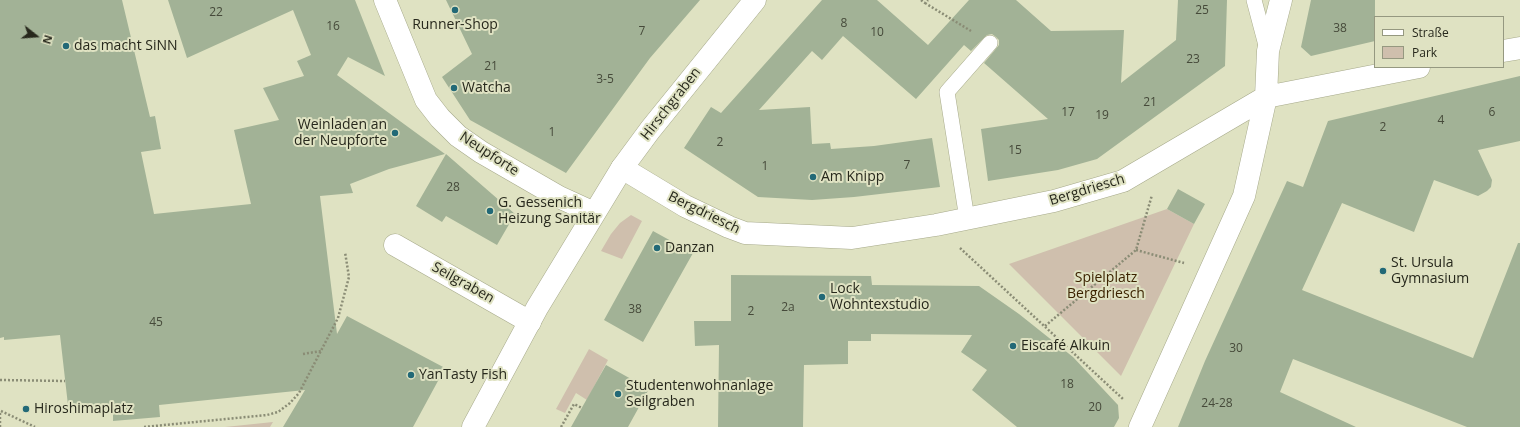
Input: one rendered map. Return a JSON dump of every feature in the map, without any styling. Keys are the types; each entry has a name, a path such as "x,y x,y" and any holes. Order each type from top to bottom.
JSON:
{"street":[{"name":"Neupforte","path":"385,0 426,100 440,118 458,136 481,152 559,197 594,213"},
{"name":"Hirschgraben","path":"594,213 622,168 650,130 755,0"},
{"path":"1142,422 1244,196 1266,96 1268,51 1281,0"},
{"path":"1504,51 1520,48"},
{"name":"Bergdriesch","path":"622,168 685,206 745,233 852,238 936,226 1054,201 1123,181 1266,96 1414,68"},
{"path":"473,427 530,322 594,213"},
{"name":"Seilgraben","path":"395,245 530,322"}],"lane":[{"path":"1254,0 1268,51"},
{"path":"967,219 947,92 990,43"}],"path":[{"path":"921,0 990,43"},
{"path":"925,3 928,0"},
{"path":"1045,326 1136,250 1163,157"},
{"path":"936,226 1045,326 1142,422"},
{"path":"1136,250 1210,270"},
{"path":"144,427 267,415 278,412 290,403 299,393 338,318 349,277 345,252"},
{"path":"304,354 322,351"},
{"path":"0,380 65,381"},
{"path":"561,427 574,404 582,408"},
{"path":"0,427 0,411 34,427"}],"green space":[{"name":"Spielplatz Bergdriesch","path":"1167,209 1194,224 1121,376 1009,264"},
{"path":"631,215 642,221 622,259 601,251 611,234 620,223"},
{"path":"589,349 608,360 587,400 576,393 565,413 556,409"},
{"path":"273,422 270,427 225,427"}],"building":[{"path":"0,0 122,0 150,117 155,116 161,149 141,152 154,214 251,204 234,130 279,120 263,88 304,76 297,61 311,55 293,10 187,58 168,0 355,0 385,76 348,57 337,75 445,154 389,169 350,184 353,193 320,196 337,334 347,316 445,368 413,427 283,427 305,390 159,405 160,417 113,421 113,411 69,414 60,335 4,340 4,337 0,338"},
{"path":"446,0 700,0 650,58 566,173 470,120 442,77 472,54"},
{"path":"822,0 877,0 928,45 969,0 1016,0 1051,31 1124,30 1121,83 1176,40 1178,0 1227,0 1225,66 1097,159 1058,170 988,181 981,129 1048,119 984,63 999,45 999,40 996,37 992,34 987,35 971,51 964,45 916,99 843,36 822,60 812,51 759,110 810,107 812,144 830,143 831,149 874,146 932,138 940,187 854,197 812,200 758,197 684,148 711,107 721,113"},
{"path":"1311,0 1375,0 1374,41 1311,56 1301,47"},
{"name":"St. Ursula Gymnasium","path":"1520,76 1520,141 1478,150 1492,180 1491,187 1487,191 1478,196 1434,180 1414,232 1342,203 1302,290 1473,358 1518,243 1520,243 1520,427 1467,427 1293,359 1280,392 1356,427 1178,427 1205,361 1287,181 1303,187 1328,121"},
{"path":"446,154 515,214 497,245 446,216 442,222 416,206"},
{"path":"1178,189 1205,204 1194,224 1167,209"},
{"path":"653,231 693,253 643,342 604,320"},
{"path":"731,275 871,276 872,285 979,286 1019,314 1073,357 1118,405 1119,418 1114,427 1017,427 972,390 987,370 961,352 972,335 871,334 871,341 848,341 848,364 804,365 803,427 718,427 719,345 695,346 694,321 731,321"},
{"name":"Studentenwohnanlage Seilgraben","path":"606,365 649,389 628,427 571,427"}],"place":[{"name":"Runner-Shop","path":"455,10"},
{"name":"das macht SiNN","path":"66,46"},
{"name":"Watcha","path":"454,88"},
{"name":"Weinladen an der Neupforte","path":"395,133"},
{"name":"Am Knipp","path":"813,177"},
{"name":"G. Gessenich Heizung Sanitär","path":"490,211"},
{"name":"Danzan","path":"657,248"},
{"name":"St. Ursula Gymnasium","path":"1383,271"},
{"name":"Lock Wohntexstudio","path":"822,297"},
{"name":"Eiscafé Alkuin","path":"1013,346"},
{"name":"YanTasty Fish","path":"411,375"},
{"name":"Studentenwohnanlage Seilgraben","path":"618,394"},
{"name":"Hiroshimaplatz","path":"26,409"}]}
